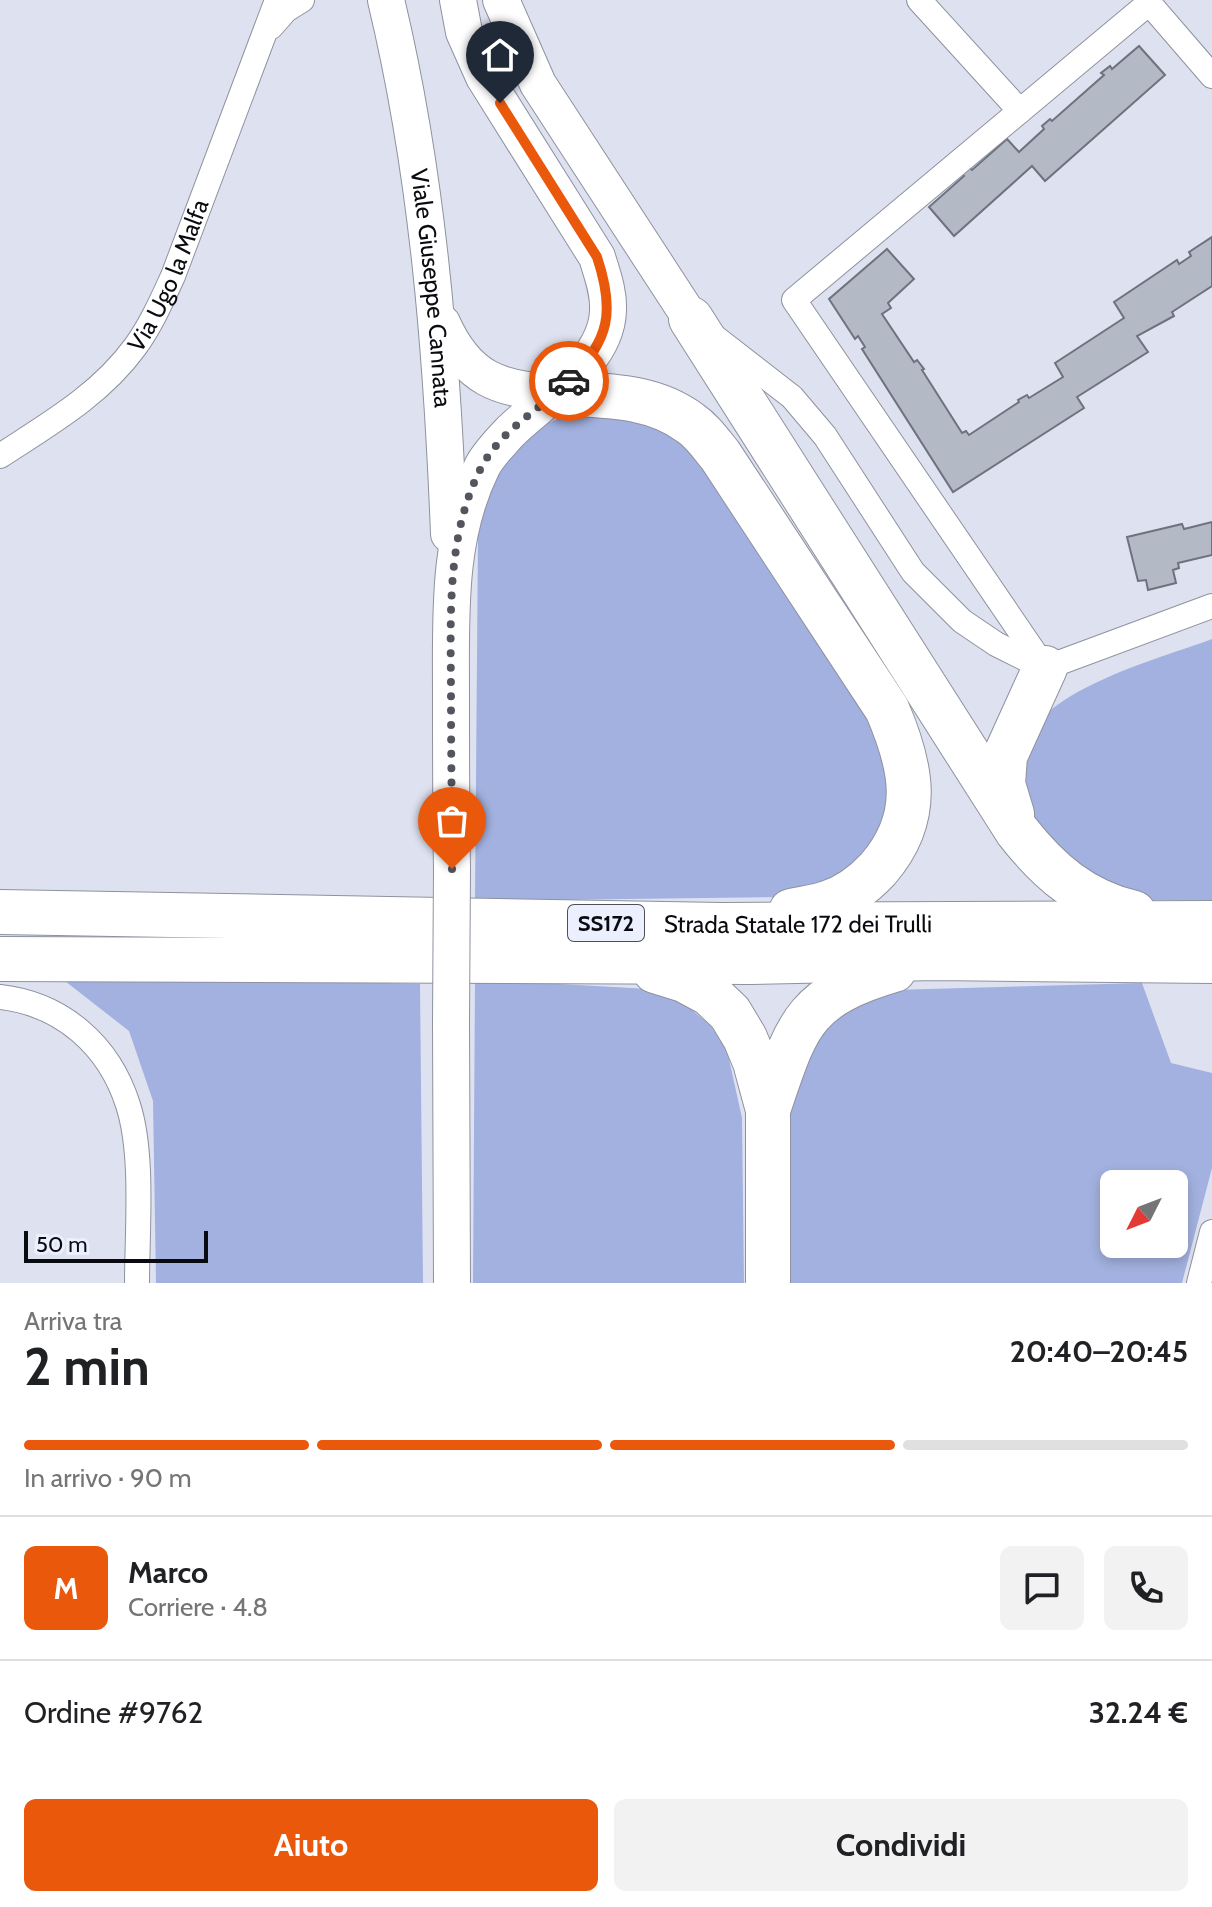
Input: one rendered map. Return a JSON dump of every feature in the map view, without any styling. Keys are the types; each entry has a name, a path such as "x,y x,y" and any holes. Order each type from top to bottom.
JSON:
{"highway":[{"path":"691,319 1017,831 1039,859 1061,880 1087,897 1116,909 1194,923"},
{"path":"557,393 635,398 667,409 692,424 720,455 748,496 887,709 902,744 909,782 909,811 900,836 871,877 852,892 828,903 721,925"},
{"path":"1017,831 1003,784 1005,756 1045,668"},
{"name":"Strada Statale 172 dei Trulli","path":"0,912 721,925 1194,923"},
{"path":"768,1110 790,1046 809,1014 831,994 859,980 935,958"},
{"name":"Strada Statale 172 dei Trulli","path":"0,959 751,962 935,958 1212,961"},
{"path":"606,962 671,976 710,994 730,1013 745,1038 768,1110 768,1283"}],"street":[{"name":"Via Ugo la Malfa","path":"0,456 73,409 107,380 135,347 173,276 277,0"},
{"name":"Via Ugo la Malfa","path":"263,39 286,10 302,0"},
{"path":"362,0 380,14 390,15"},
{"path":"452,1283 451,579 467,501 483,464 524,417 574,376 601,338 609,312 605,282 597,257 484,77 464,32 458,0"},
{"path":"501,0 538,84 691,319 792,397 825,436 913,572 962,621 996,644 1045,668 1212,606"},
{"path":"919,0 1020,111"},
{"path":"1045,668 794,300 1149,3 1212,76"},
{"name":"Viale Giuseppe Cannata","path":"390,15 411,121 434,291 444,396 451,579"},
{"path":"434,291 442,323 453,347 466,364 500,385 522,391 557,393"},
{"path":"0,997 27,1000 52,1010 81,1030 111,1068 128,1106 136,1154 137,1283"},
{"path":"1199,1283 1212,1232"}],"shaded area":[{"path":"587,406 677,431 881,720 899,792 867,865 791,897 475,901 478,535 494,474 532,430"},
{"path":"1212,639 1212,900 1130,900 1104,892 1025,812 1021,757 1029,734 1046,714 1099,681"},
{"path":"56,974 420,984 423,1283 156,1283 153,1101 129,1031"},
{"path":"475,979 649,989 681,1001 710,1025 727,1050 742,1118 744,1283 473,1283"},
{"path":"1142,983 1171,1063 1212,1073 1212,1168 1182,1283 787,1283 789,1105 795,1067 830,1016 892,990"}],"building":[{"path":"1139,46 1165,75 1045,181 1032,166 954,236 929,207 964,176 962,174 969,167 972,170 1007,139 1019,152 1044,129 1042,126 1050,119 1052,121 1104,75 1101,73 1110,66 1112,69"},
{"path":"1212,237 1212,286 1172,312 1174,316 1137,336 1148,352 1077,397 1084,408 953,492 862,349 865,347 858,336 855,339 829,299 887,249 914,279 888,303 891,308 882,314 914,362 917,360 924,369 962,433 966,431 969,435 1018,400 1027,395 1029,398 1063,377 1055,363 1124,318 1114,302 1177,260 1179,264 1191,256 1189,252"},
{"path":"1212,522 1212,555 1178,563 1179,568 1173,570 1176,583 1148,590 1146,580 1138,581 1127,537 1182,524 1184,529"}],"way so far":[{"path":"452,869 451,579 467,501 483,464 499,443 524,417 569,381"}],"route":[{"path":"500,103 597,257 605,282 609,312 601,338 569,381"}]}
